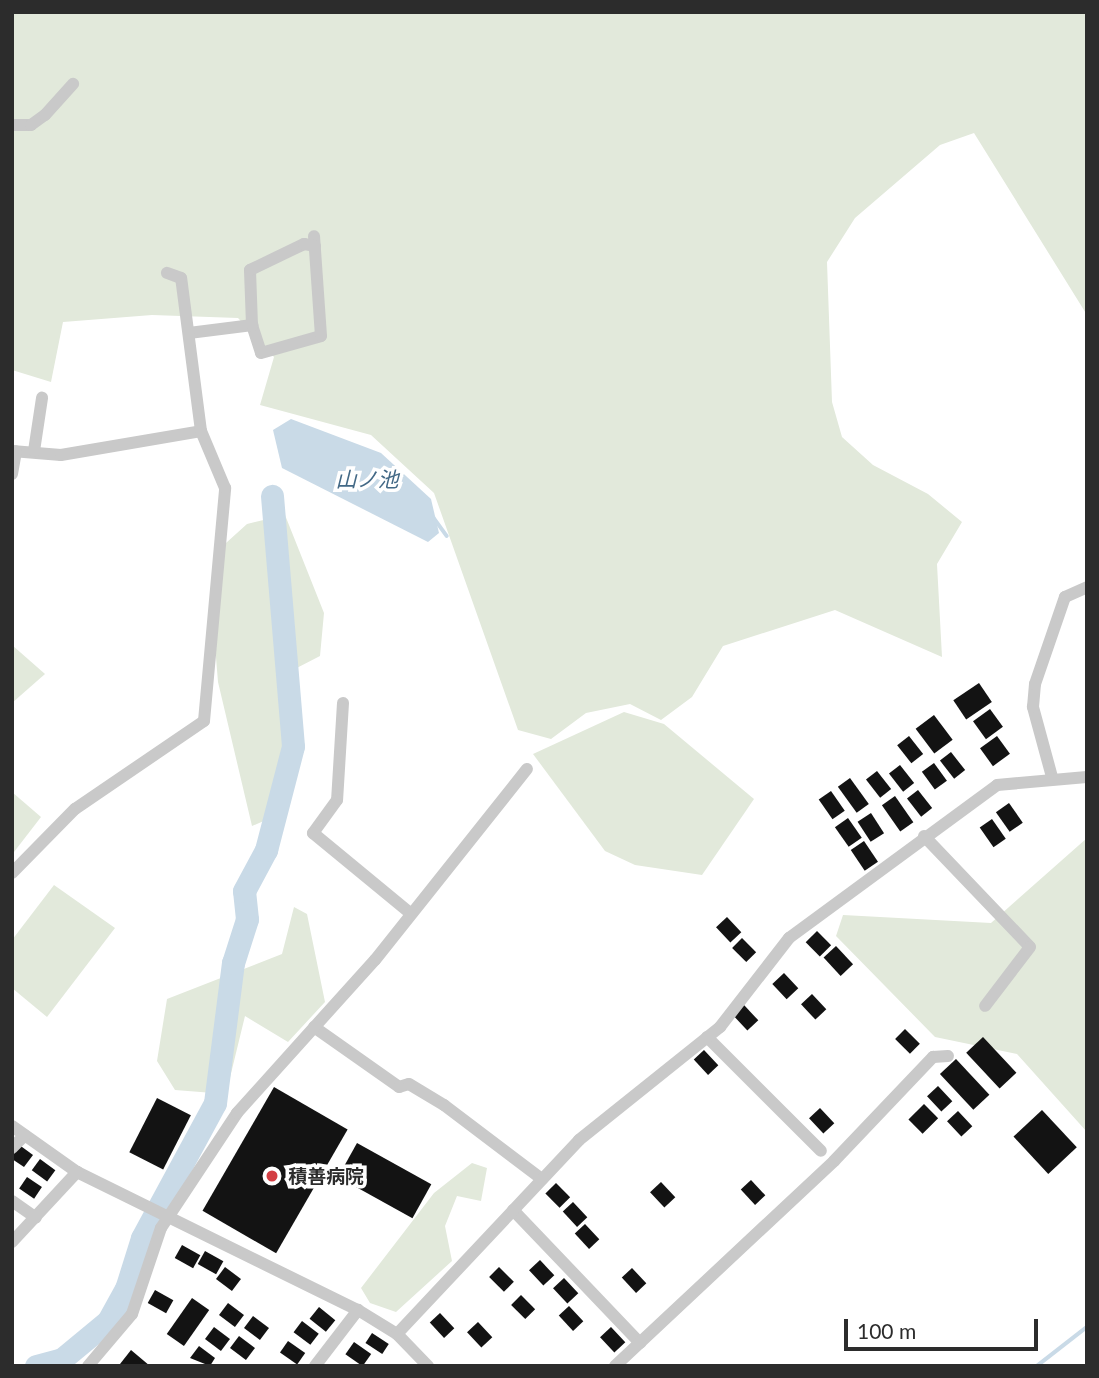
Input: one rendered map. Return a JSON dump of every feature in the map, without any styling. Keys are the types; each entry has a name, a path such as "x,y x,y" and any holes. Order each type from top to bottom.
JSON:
{"street":[{"path":"12,125 38,120 73,85"},
{"path":"314,241 321,336 261,353 252,326 250,270 314,241"},
{"path":"12,873 75,809 204,721 226,504 201,431 181,278 167,273"},
{"path":"189,333 252,326"},
{"path":"34,451 42,398"},
{"path":"12,474 14,451 61,455 201,431"},
{"path":"1052,777 1033,707 1035,684 1065,597 1087,587"},
{"path":"343,703 337,800 313,833 410,913"},
{"path":"88,1366 132,1314 167,1216 237,1113 314,1027 527,769"},
{"path":"397,1334 542,1179 641,1084 707,1037 770,954 924,836 998,785 1052,777 1087,777"},
{"path":"924,836 1030,947 985,1006"},
{"path":"314,1027 399,1087 409,1084 444,1105 542,1179"},
{"path":"707,1037 821,1151"},
{"path":"615,1366 834,1161 933,1057 948,1056"},
{"path":"12,1126 77,1172 358,1311 397,1334 428,1366"},
{"path":"12,1148 25,1135"},
{"path":"12,1242 77,1172"},
{"path":"12,1201 36,1218"},
{"path":"513,1210 640,1343"},
{"path":"316,1366 358,1311"}],"shaded area":[{"path":"12,12 1087,12 1087,315 974,133 940,145 855,218 827,262 832,402 842,437 873,465 928,494 962,522 937,564 942,657 835,610 723,646 692,697 661,720 630,704 586,713 551,739 518,730 434,493 371,435 260,405 274,357 238,318 152,315 63,322 51,382 12,370"},
{"path":"285,515 324,613 320,656 287,673 289,810 252,826 218,682 212,609 216,552 247,524"},
{"path":"12,645 45,674 12,703"},
{"path":"624,712 664,724 754,799 702,875 635,865 605,851 533,754"},
{"path":"12,792 41,817 14,852 12,852"},
{"path":"1087,838 1087,1132 1017,1054 935,1037 836,936 843,915 991,923"},
{"path":"54,885 115,928 47,1017 12,988 12,940"},
{"path":"294,907 307,914 325,1002 288,1042 245,1016 226,1094 175,1090 157,1061 167,999 282,954"},
{"path":"472,1163 487,1168 481,1201 457,1196 445,1226 452,1261 396,1312 370,1303 361,1288 434,1193"}],"water":[{"name":"山ノ池","path":"291,419 381,453 431,499 439,533 428,542 282,468 273,430"}],"building":[{"path":"979,683 992,702 966,719 953,700"},
{"path":"990,709 1003,727 986,739 973,721"},
{"path":"934,715 953,740 934,754 916,729"},
{"path":"909,736 923,754 911,763 897,745"},
{"path":"997,736 1010,754 993,766 980,748"},
{"path":"951,752 965,770 954,779 940,761"},
{"path":"934,763 947,781 935,790 922,772"},
{"path":"900,765 914,783 903,792 889,774"},
{"path":"877,771 891,789 880,798 866,780"},
{"path":"850,778 869,804 857,813 838,787"},
{"path":"918,790 932,808 921,817 907,799"},
{"path":"831,791 845,811 832,819 819,800"},
{"path":"895,796 913,822 900,831 882,805"},
{"path":"1009,803 1023,823 1010,832 996,812"},
{"path":"871,813 884,833 871,842 858,822"},
{"path":"848,818 862,838 849,847 835,827"},
{"path":"992,819 1006,839 993,847 980,828"},
{"path":"864,841 878,862 865,871 851,850"},
{"path":"727,917 741,932 730,943 716,927"},
{"path":"817,931 831,945 820,956 806,942"},
{"path":"742,938 756,952 746,962 732,948"},
{"path":"836,946 853,964 841,976 824,958"},
{"path":"784,973 798,988 787,999 772,984"},
{"path":"812,994 826,1009 815,1020 801,1004"},
{"path":"744,1005 758,1020 747,1031 733,1015"},
{"path":"905,1029 920,1044 910,1054 895,1039"},
{"path":"983,1037 1016,1073 1000,1089 966,1053"},
{"path":"704,1050 718,1065 708,1075 694,1060"},
{"path":"956,1059 989,1095 973,1110 940,1074"},
{"path":"938,1086 952,1101 941,1112 927,1096"},
{"path":"274,1087 348,1130 276,1253 202,1211"},
{"path":"157,1098 191,1115 163,1170 129,1152"},
{"path":"924,1104 938,1118 923,1134 908,1120"},
{"path":"820,1108 834,1123 823,1134 809,1118"},
{"path":"1042,1110 1077,1147 1048,1174 1013,1137"},
{"path":"958,1111 972,1126 961,1137 947,1121"},
{"path":"357,1143 431,1184 412,1218 338,1177"},
{"path":"18,1144 33,1155 24,1167 12,1159"},
{"path":"40,1159 55,1170 47,1181 32,1170"},
{"path":"27,1177 42,1187 34,1199 19,1189"},
{"path":"751,1180 765,1195 755,1205 741,1190"},
{"path":"661,1182 675,1197 664,1208 650,1192"},
{"path":"556,1183 570,1197 560,1208 545,1194"},
{"path":"573,1202 587,1217 577,1227 563,1212"},
{"path":"585,1224 599,1239 589,1249 575,1234"},
{"path":"182,1245 200,1255 193,1268 175,1258"},
{"path":"205,1251 223,1261 216,1274 198,1264"},
{"path":"540,1260 554,1275 543,1286 529,1270"},
{"path":"225,1267 241,1279 232,1291 216,1279"},
{"path":"499,1267 514,1282 504,1292 489,1277"},
{"path":"632,1268 646,1283 636,1293 622,1278"},
{"path":"564,1278 578,1293 567,1304 553,1288"},
{"path":"155,1290 173,1300 166,1313 148,1303"},
{"path":"521,1295 535,1309 525,1319 511,1305"},
{"path":"192,1298 209,1310 184,1346 167,1334"},
{"path":"228,1303 244,1315 235,1327 219,1315"},
{"path":"569,1306 583,1321 573,1331 559,1316"},
{"path":"319,1307 335,1320 326,1332 310,1319"},
{"path":"440,1313 454,1328 444,1338 430,1323"},
{"path":"253,1316 269,1328 260,1340 244,1328"},
{"path":"302,1321 319,1334 310,1345 294,1332"},
{"path":"478,1322 492,1337 481,1348 467,1332"},
{"path":"214,1327 230,1339 221,1351 205,1339"},
{"path":"611,1327 625,1342 614,1353 600,1337"},
{"path":"372,1333 389,1344 382,1354 365,1343"},
{"path":"239,1336 255,1348 246,1360 230,1348"},
{"path":"288,1341 305,1353 297,1365 280,1352"},
{"path":"354,1342 371,1354 363,1366 345,1354"},
{"path":"199,1346 215,1358 210,1366 190,1358"},
{"path":"131,1350 150,1366 120,1364"}],"waterway":[{"path":"36,1366 62,1359 108,1321 126,1289 142,1238 215,1103 233,963 247,919 244,891 266,850 293,746 272,496"},
{"path":"434,518 447,536"},
{"path":"1037,1366 1087,1327"}],"place":[{"name":"積善病院","path":"272,1176"}]}
